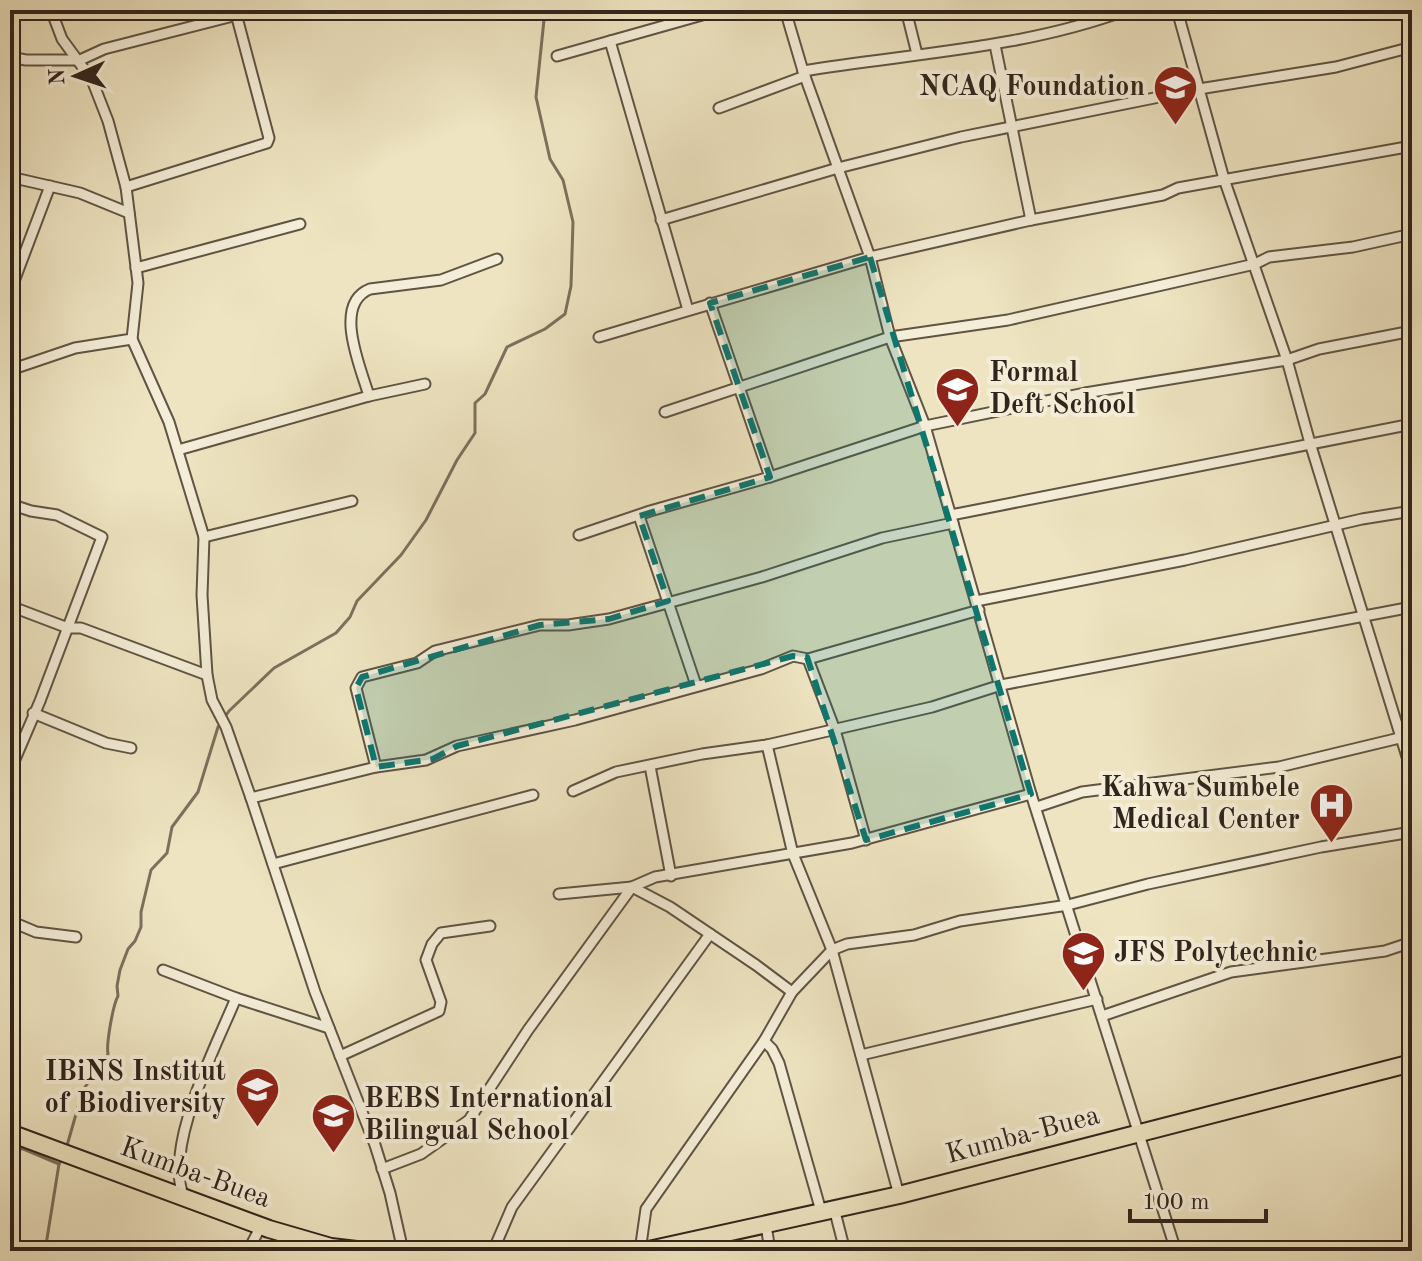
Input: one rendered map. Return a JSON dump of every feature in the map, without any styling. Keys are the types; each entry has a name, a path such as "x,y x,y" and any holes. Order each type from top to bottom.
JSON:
{"highway":[{"name":"Kumba-Buea","path":"642,1251 899,1195 1412,1063"},
{"name":"Kumba-Buea","path":"10,1133 261,1226 331,1247 365,1251"}],"street":[{"path":"51,10 62,39 92,80 108,121 126,187 136,268 137,295 132,339 164,410 204,537 202,595 207,675 212,700 226,727 315,992 382,1169 403,1251"},
{"path":"10,57 80,60 104,49 256,10"},
{"path":"557,56 720,10"},
{"path":"785,10 804,73 870,257 890,337 925,426 1031,794 1176,1251"},
{"path":"906,10 917,54"},
{"path":"719,108 804,73 917,54 995,45 1071,30 1127,10"},
{"path":"1177,10 1224,179 1287,360 1412,773"},
{"path":"126,187 267,143 269,138 236,13"},
{"path":"610,41 688,310"},
{"path":"995,45 1031,220"},
{"path":"661,220 838,168 1011,127 1199,89 1336,67 1412,47"},
{"path":"599,337 870,257 1031,220 1163,195 1174,189 1412,146"},
{"path":"10,177 80,193 129,213"},
{"path":"10,292 50,186"},
{"path":"136,268 300,224"},
{"path":"665,412 890,337 1008,320 1255,264 1269,257 1353,247 1412,234"},
{"path":"369,396 350,327 353,302 360,293 441,280 497,259"},
{"path":"710,303 770,477"},
{"path":"579,535 925,426 1085,393 1287,360 1319,349 1412,331"},
{"path":"10,370 75,348 132,339"},
{"path":"178,450 369,396 425,384"},
{"path":"376,767 356,688 362,677 417,663 435,651 540,625 568,625 609,619 762,577 952,519 1412,424"},
{"path":"204,537 352,501"},
{"path":"10,504 57,515 102,537 10,771"},
{"path":"251,798 376,767 433,759 463,745 575,720 761,669 786,658 808,659 978,605 1362,519 1412,511"},
{"path":"639,516 696,685"},
{"path":"10,606 68,628 81,628 207,675"},
{"path":"573,791 616,772 835,730 932,707 1001,685 1412,607"},
{"path":"808,659 835,730 866,840"},
{"path":"33,713 106,743 131,748"},
{"path":"1037,807 1091,791 1279,767 1412,735"},
{"path":"767,745 793,854 832,950 899,1195"},
{"path":"650,766 671,876"},
{"path":"559,894 632,887 655,877 866,840 1031,794"},
{"path":"273,864 533,795"},
{"path":"642,1251 646,1209 764,1041 792,992 832,950 847,944 914,935 971,918 1068,905 1148,884 1321,847 1412,832"},
{"path":"632,887 670,907 792,992"},
{"path":"382,1169 421,1154 469,1120 595,934 632,887"},
{"path":"10,921 36,932 76,937"},
{"path":"340,1056 439,1011 441,1002 426,960 435,938 441,933 490,926"},
{"path":"493,1251 512,1207 710,934"},
{"path":"1102,1016 1231,972 1385,951 1412,942"},
{"path":"163,970 329,1028"},
{"path":"184,1198 177,1176 183,1132 236,998"},
{"path":"861,1055 1097,999"},
{"path":"764,1041 779,1063 828,1210 845,1251"},
{"path":"766,1225 770,1251"},
{"path":"248,1251 261,1226"}],"highlighted area":[{"path":"870,257 1031,794 866,840 807,657 793,656 457,746 433,759 376,767 356,688 362,677 540,625 609,619 668,601 639,516 770,477 710,303"}],"waterway":[{"path":"66,1149 83,1090 108,1054 120,970 141,927 141,912 151,870 167,853 172,827 198,792 218,727 229,711 274,668 336,633 350,617 357,601 401,555 426,520 457,460 475,433 475,403 485,394 507,347 545,329 565,314 571,286 573,222 563,180 550,159 536,97 545,10"},
{"path":"10,1169 21,1148 59,1164 62,1159"},
{"path":"45,1251 59,1164"}],"place":[{"name":"NCAQ Foundation","path":"1176,127"},
{"name":"Formal Deft School","path":"958,429"},
{"name":"Kahwa Sumbele Medical Center","path":"1331,844"},
{"name":"JFS Polytechnic","path":"1083,993"},
{"name":"IBiNS Institut of Biodiversity","path":"257,1128"},
{"name":"BEBS International Bilingual School","path":"333,1155"}]}
